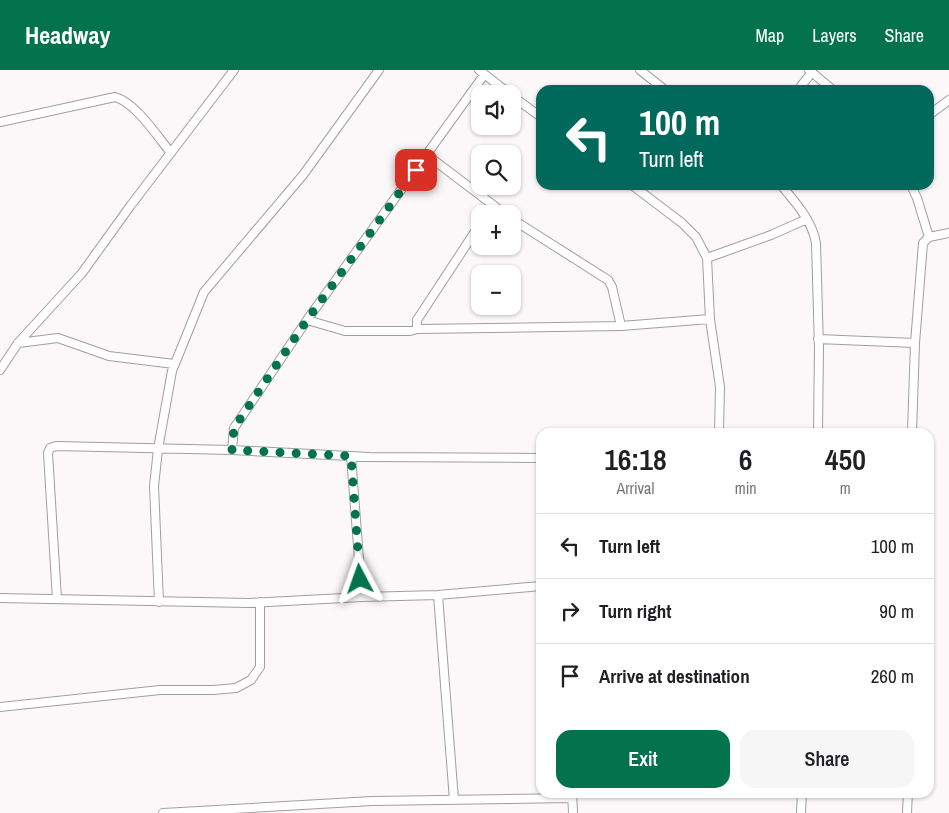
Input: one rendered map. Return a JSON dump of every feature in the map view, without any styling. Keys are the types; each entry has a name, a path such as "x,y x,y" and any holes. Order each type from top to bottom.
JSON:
{"street":[{"path":"0,370 18,343 82,273 234,70"},
{"path":"159,602 154,486 158,449 174,364 204,292 303,175 379,70"},
{"path":"640,70 658,85"},
{"path":"801,85 810,71 827,85"},
{"path":"232,450 234,428 307,320 427,155 482,72 498,85"},
{"path":"0,122 115,97 123,99 133,108 171,153"},
{"path":"934,111 949,100"},
{"path":"521,103 536,114"},
{"path":"427,155 491,205"},
{"path":"639,190 682,223 696,237 707,258 710,319 720,387 719,428"},
{"path":"785,190 807,219 816,243 818,428"},
{"path":"913,190 929,237"},
{"path":"707,258 771,235 807,219"},
{"path":"521,225 608,280 612,287 621,326"},
{"path":"912,428 915,343 923,243 929,237 949,233"},
{"path":"417,329 417,320 471,238"},
{"path":"307,320 345,331 410,331 417,329 621,326 710,319"},
{"path":"18,343 58,338 109,356 174,364"},
{"path":"818,340 915,343"},
{"path":"57,599 48,453 50,448 56,446 232,450 351,456 536,458"},
{"path":"351,456 362,597"},
{"path":"0,598 159,602 260,602 438,595 536,586"},
{"path":"438,595 454,800"},
{"path":"0,707 160,690 236,688 251,680 260,668 260,602"},
{"path":"163,813 372,801 536,797"},
{"path":"572,798 573,813"},
{"path":"801,813 802,798"},
{"path":"907,813 908,798"}],"route":[{"path":"360,579 351,456 232,450 234,428 307,320 416,170"}]}
